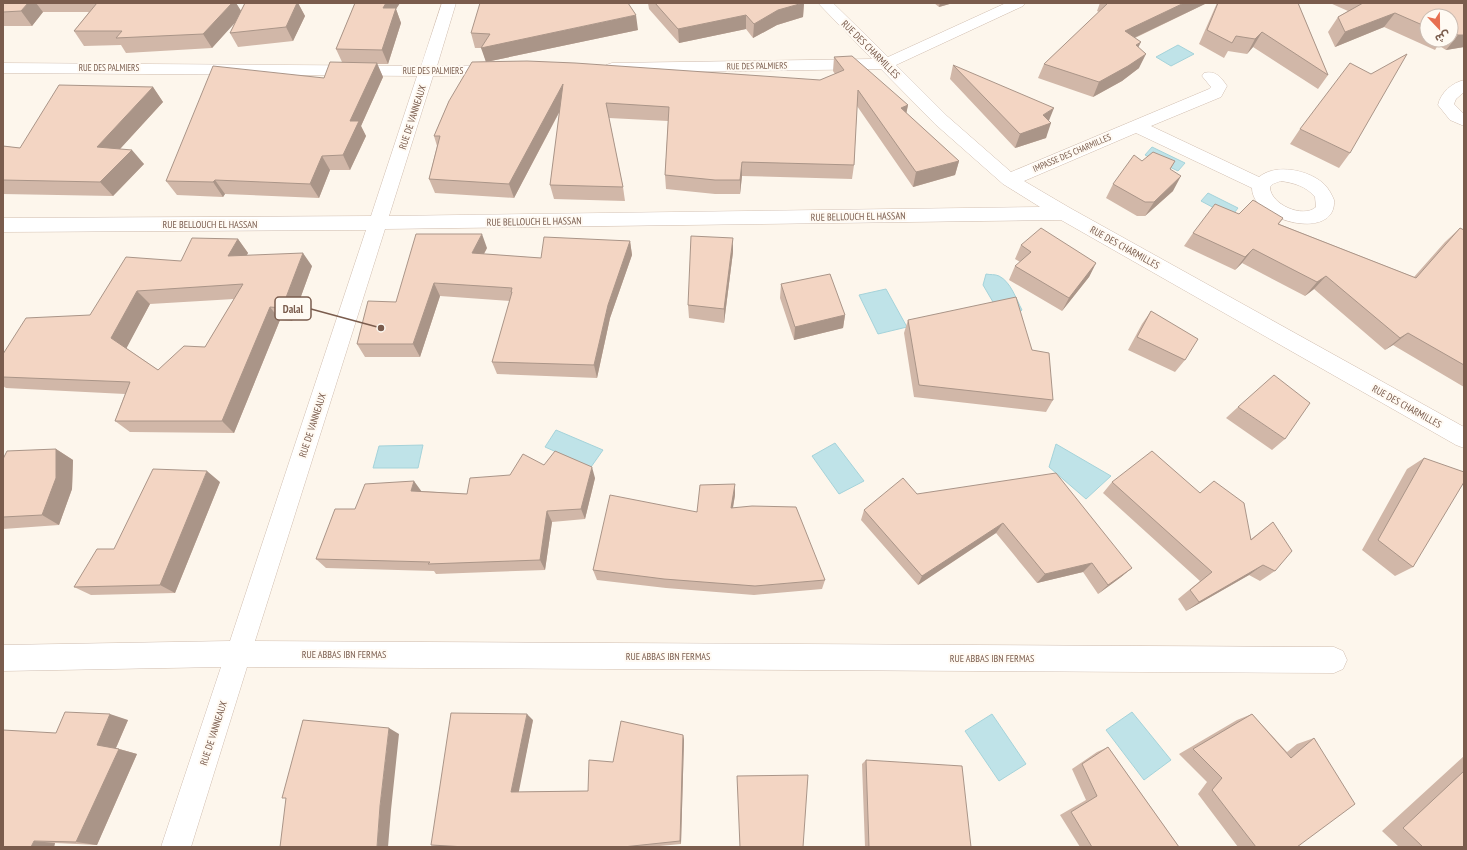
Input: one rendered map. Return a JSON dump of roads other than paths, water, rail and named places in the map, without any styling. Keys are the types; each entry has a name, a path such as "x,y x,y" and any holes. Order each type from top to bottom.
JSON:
{"street":[{"name":"RUE DE VANNEAUX","path":"176,847 449,3"},
{"name":"RUE DES CHARMILLES","path":"825,3 941,120 1009,180 1064,213 1464,438"},
{"name":"RUE DES PALMIERS","path":"601,68 886,64 1018,3"},
{"name":"RUE DES PALMIERS","path":"3,68 427,71 514,70"},
{"name":"IMPASSE DES CHARMILLES","path":"1009,180 1216,93 1219,86 1210,76"},
{"path":"1464,85 1452,93 1446,100 1446,105 1456,116 1464,121"},
{"path":"1136,126 1260,186"},
{"name":"RUE BELLOUCH EL HASSAN","path":"3,225 378,223 1064,213"},
{"name":"RUE ABBAS IBN FERMAS","path":"3,658 238,654 1334,660"}],"water":[{"path":"1178,45 1194,54 1171,66 1156,57"},
{"path":"1152,147 1185,163 1178,171 1145,155"},
{"path":"1208,193 1238,208 1231,217 1201,201"},
{"path":"986,274 999,276 1010,286 1022,310 1015,316 993,302 983,285"},
{"path":"886,289 907,327 878,334 859,295"},
{"path":"556,430 603,450 591,467 545,447"},
{"path":"835,443 864,481 839,494 812,456"},
{"path":"1056,444 1111,476 1086,499 1049,467"},
{"path":"423,445 418,468 373,468 379,446"},
{"path":"1132,712 1171,760 1144,780 1106,730"},
{"path":"992,714 1026,764 999,781 965,731"}],"place":[{"name":"Dalal","path":"381,328"}]}
